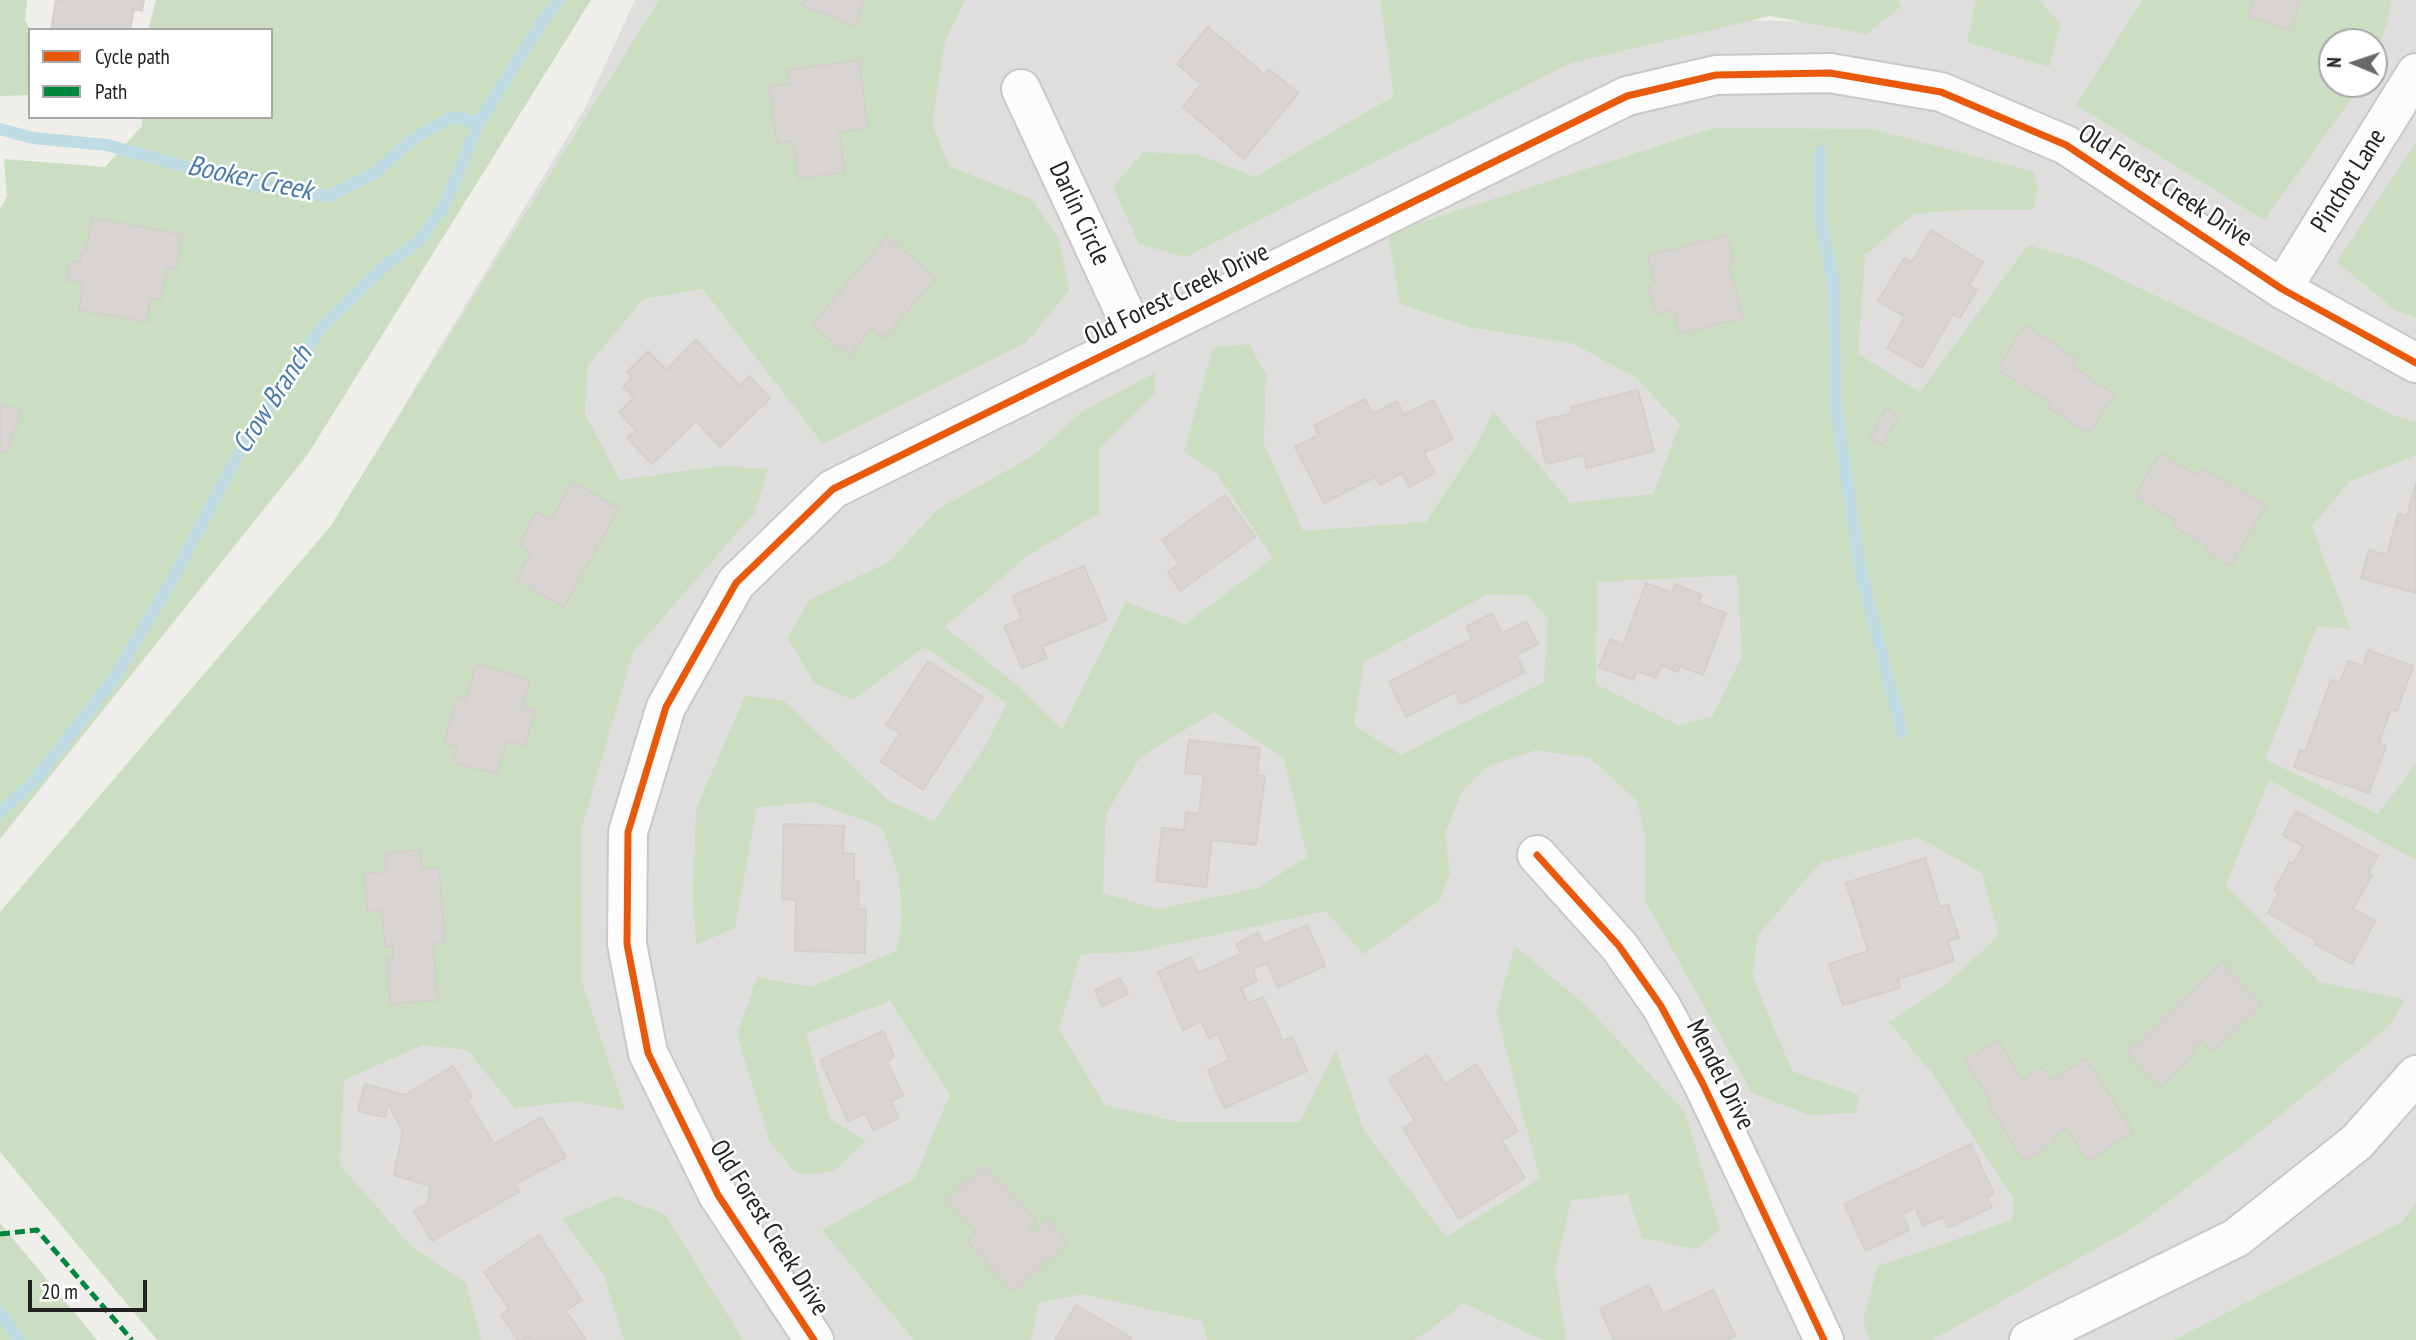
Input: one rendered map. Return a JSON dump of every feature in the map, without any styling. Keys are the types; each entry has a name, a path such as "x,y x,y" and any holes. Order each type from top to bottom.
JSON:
{"street":[{"name":"Pinchot Lane","path":"2282,289 2416,73"},
{"name":"Old Forest Creek Drive","path":"814,1340 718,1195 648,1053 627,944 628,832 666,706 736,583 833,489 1627,96 1716,75 1830,74 1941,92 2066,145 2282,289 2416,363"},
{"name":"Darlin Circle","path":"1021,89 1137,339"},
{"name":"Mendel Drive","path":"1537,855 1619,946 1661,1006 1703,1084 1824,1340"},
{"path":"2029,1340 2236,1238 2357,1142 2416,1075"}],"shaded area":[{"path":"635,0 1418,0 1596,50 1734,20 1828,22 1831,0 2416,0 2416,1340 276,1340 309,562 585,108"}],"green space":[{"path":"0,0 27,0 25,20 29,28 28,95 0,96"},
{"path":"156,0 591,0 308,454 0,839 0,209 7,197 4,159 105,167 142,126 142,119 273,119 273,28 149,28"},
{"path":"659,0 965,0 945,41 932,123 949,166 1031,199 1059,239 1069,290 1027,342 823,444 703,289 643,299 587,367 585,414 620,480 721,466 768,469 755,512 633,652 581,830 582,983 625,1110 574,1101 515,1108 467,1050 423,1045 344,1080 340,1165 410,1245 466,1283 481,1340 157,1340 0,1152 0,912 330,527"},
{"path":"1380,0 1897,0 1901,6 1867,34 1770,16 1571,63 1186,257 1139,244 1113,187 1143,152 1199,155 1255,177 1394,96"},
{"path":"1976,0 2039,0 2061,24 2049,67 1967,42"},
{"path":"2142,0 2391,0 2385,28 2318,28 2318,98 2352,98 2264,220 2076,105"},
{"path":"1714,128 1872,129 2034,172 2038,190 2033,210 1961,210 1914,214 1865,255 1858,354 1920,392 2028,245 2081,260 2242,337 2392,415 2416,422 2416,455 2349,482 2312,526 2350,629 2317,626 2265,759 2378,814 2416,764 2416,860 2269,780 2226,885 2319,982 2405,1000 2388,1027 2256,1135 2133,1228 1932,1340 1870,1340 1863,1320 1878,1266 2013,1220 2013,1198 1932,1073 1889,1022 1946,984 1999,936 1982,873 1918,837 1820,863 1757,936 1753,977 1792,1071 1859,1095 1856,1113 1809,1115 1752,1093 1645,900 1645,835 1637,801 1590,758 1536,750 1488,766 1463,790 1445,833 1450,872 1440,900 1363,954 1326,911 1135,952 1081,954 1059,1029 1105,1105 1179,1122 1300,1122 1336,1050 1364,1131 1446,1237 1540,1179 1496,1012 1515,946 1584,1004 1685,1112 1720,1230 1696,1249 1642,1238 1628,1194 1571,1200 1555,1270 1566,1340 1542,1340 1464,1303 1413,1340 1207,1340 1202,1321 1083,1294 1039,1303 1031,1340 914,1340 822,1230 915,1178 950,1094 890,1001 806,1033 830,1119 866,1141 833,1172 797,1174 770,1142 737,1035 757,977 811,987 896,951 902,921 899,878 882,827 813,802 757,807 735,928 696,945 693,896 696,809 745,696 783,700 889,801 934,821 983,750 1007,703 924,647 853,700 814,683 788,638 809,600 889,562 937,510 1034,455 1083,411 1155,373 1155,393 1099,449 1099,513 1026,557 945,627 1018,686 1062,729 1126,602 1185,624 1273,558 1217,474 1184,451 1213,348 1249,344 1266,374 1264,444 1303,531 1426,522 1477,445 1493,411 1571,503 1653,494 1680,424 1635,377 1572,343 1473,328 1400,304 1388,233","holes":["1737,575 1742,656 1712,717 1678,725 1596,684 1597,582","1488,594 1527,595 1548,619 1544,682 1401,755 1354,725 1364,662","1214,712 1284,758 1307,857 1259,888 1157,909 1103,893 1106,814 1140,757"]},
{"path":"2416,142 2416,318 2395,310 2337,262"},
{"path":"616,1196 665,1214 743,1340 624,1340 603,1273 562,1219"},
{"path":"2416,1203 2416,1340 2174,1340 2402,1222"},
{"path":"0,1223 97,1340 0,1340"}],"building":[{"path":"56,0 144,0 142,11 134,9 130,28 51,28"},
{"path":"804,0 865,0 856,26 802,6"},
{"path":"2253,0 2300,0 2291,29 2248,17"},
{"path":"1208,27 1265,75 1269,69 1298,93 1244,159 1183,107 1201,84 1177,64"},
{"path":"859,60 868,128 839,132 845,172 798,179 793,141 777,143 769,86 790,84 788,70"},
{"path":"92,218 182,234 176,269 167,268 161,300 151,298 147,322 79,310 83,283 66,280 70,261 80,262 83,248 87,249"},
{"path":"1931,230 1983,262 1969,285 1977,290 1960,318 1953,314 1922,368 1887,348 1905,317 1878,301 1904,258 1912,262"},
{"path":"1727,235 1734,264 1729,264 1743,318 1680,334 1673,309 1656,314 1649,287 1655,285 1648,256"},
{"path":"887,236 936,278 884,338 872,328 849,356 812,325"},
{"path":"2025,325 2077,359 2073,367 2115,394 2089,434 2049,408 2052,404 1997,369"},
{"path":"696,340 740,386 749,376 770,398 720,447 696,421 652,464 627,438 636,430 619,412 634,398 623,387 632,378 627,372 648,351 666,370"},
{"path":"1638,390 1654,451 1587,468 1584,455 1546,464 1536,422 1573,413 1571,407"},
{"path":"1365,399 1373,414 1397,401 1404,415 1433,400 1453,439 1424,453 1435,473 1409,487 1402,473 1380,485 1375,477 1324,503 1295,447 1319,435 1314,426"},
{"path":"0,404 22,411 7,453 0,451"},
{"path":"1886,408 1899,415 1883,445 1870,439"},
{"path":"2160,453 2197,475 2202,468 2266,506 2231,566 2207,552 2209,548 2172,526 2175,520 2135,496"},
{"path":"572,482 619,508 564,607 516,580 531,552 519,545 536,512 551,520"},
{"path":"2416,483 2416,593 2361,578 2369,550 2387,555 2398,514 2407,516"},
{"path":"1225,495 1255,537 1180,591 1168,572 1179,564 1162,540"},
{"path":"1084,566 1107,620 1042,647 1047,658 1022,668 1004,626 1022,619 1012,596"},
{"path":"1646,583 1672,593 1675,584 1702,595 1698,603 1726,613 1703,675 1680,666 1678,672 1661,665 1656,678 1637,671 1633,680 1599,667 1610,639 1623,645"},
{"path":"1492,613 1502,633 1526,621 1538,644 1516,655 1525,672 1461,704 1455,692 1406,717 1389,682 1472,639 1466,627"},
{"path":"2368,650 2413,666 2397,711 2391,709 2379,743 2386,746 2369,793 2294,767 2300,750 2305,752 2331,680 2340,682 2348,661 2363,666"},
{"path":"928,661 983,697 923,790 881,762 900,733 886,725"},
{"path":"476,664 530,679 523,707 535,711 525,746 506,741 497,774 453,762 457,746 444,743 457,697 466,700"},
{"path":"1189,740 1260,748 1257,775 1265,776 1256,845 1212,840 1206,887 1156,881 1162,828 1184,830 1186,812 1199,814 1204,775 1185,773"},
{"path":"2296,811 2378,856 2368,873 2372,875 2353,909 2375,921 2352,964 2315,944 2317,941 2268,913 2279,893 2274,890 2303,846 2283,835"},
{"path":"784,824 844,826 843,853 854,854 854,881 859,881 858,909 866,909 865,953 795,951 796,900 782,899"},
{"path":"420,850 422,869 439,867 445,943 433,944 438,1000 390,1004 387,959 393,958 393,946 385,947 382,911 367,912 364,873 386,872 385,853"},
{"path":"1925,858 1940,907 1948,905 1959,938 1948,941 1954,961 1898,979 1900,988 1843,1005 1829,964 1868,951 1846,883"},
{"path":"1307,925 1325,966 1278,987 1267,963 1253,969 1257,981 1241,988 1248,1003 1263,997 1283,1041 1292,1037 1307,1071 1224,1108 1208,1070 1229,1060 1218,1034 1209,1038 1201,1021 1183,1030 1158,972 1191,957 1198,973 1241,954 1236,944 1258,933 1263,944"},
{"path":"2222,962 2262,1005 2213,1052 2203,1041 2191,1052 2194,1055 2161,1087 2128,1052"},
{"path":"1120,978 1128,994 1102,1006 1095,990"},
{"path":"883,1031 894,1057 887,1061 903,1096 891,1101 899,1118 873,1130 866,1113 848,1121 820,1060"},
{"path":"1998,1040 2022,1080 2043,1067 2052,1080 2086,1058 2133,1132 2088,1161 2067,1128 2054,1136 2057,1141 2024,1161 1987,1103 1991,1101 1965,1061"},
{"path":"1427,1055 1445,1084 1476,1064 1518,1131 1502,1141 1525,1178 1459,1219 1403,1128 1415,1121 1389,1079"},
{"path":"453,1066 472,1097 467,1100 494,1144 541,1117 566,1157 515,1184 519,1192 432,1241 414,1211 428,1203 430,1186 394,1175 403,1132 388,1103 385,1117 358,1111 365,1084 405,1095"},
{"path":"1971,1144 1994,1194 1987,1197 1992,1207 1948,1228 1943,1217 1923,1226 1915,1208 1902,1214 1909,1230 1866,1251 1844,1204"},
{"path":"984,1165 1037,1220 1028,1228 1033,1234 1048,1220 1068,1241 1015,1292 967,1242 977,1232 947,1200"},
{"path":"539,1235 582,1300 566,1311 586,1340 518,1340 501,1315 509,1309 484,1272"},
{"path":"1649,1285 1663,1314 1713,1290 1735,1336 1726,1340 1614,1340 1600,1309"},
{"path":"1076,1305 1132,1338 1055,1340"}],"waterway":[{"name":"Crow Branch","path":"0,813 35,780 112,681 172,580 245,441 321,328 381,269 420,240 445,204 479,122 541,23 559,0"},
{"name":"Booker Creek","path":"0,129 33,138 107,145 245,183 328,196 375,173 409,142 450,117 479,122"},
{"path":"1820,151 1820,218 1833,280 1836,407 1860,569 1902,733"},
{"name":"Crow Branch","path":"0,1312 19,1340"}],"marked path":[{"path":"0,1234 37,1230 132,1340"}],"cycle path":[{"path":"814,1340 718,1195 648,1053 627,944 628,832 666,707 736,583 833,489 1627,96 1716,75 1830,73 1941,92 2066,145 2282,289 2416,363"},
{"path":"1537,855 1619,946 1661,1006 1703,1084 1824,1340"}]}
